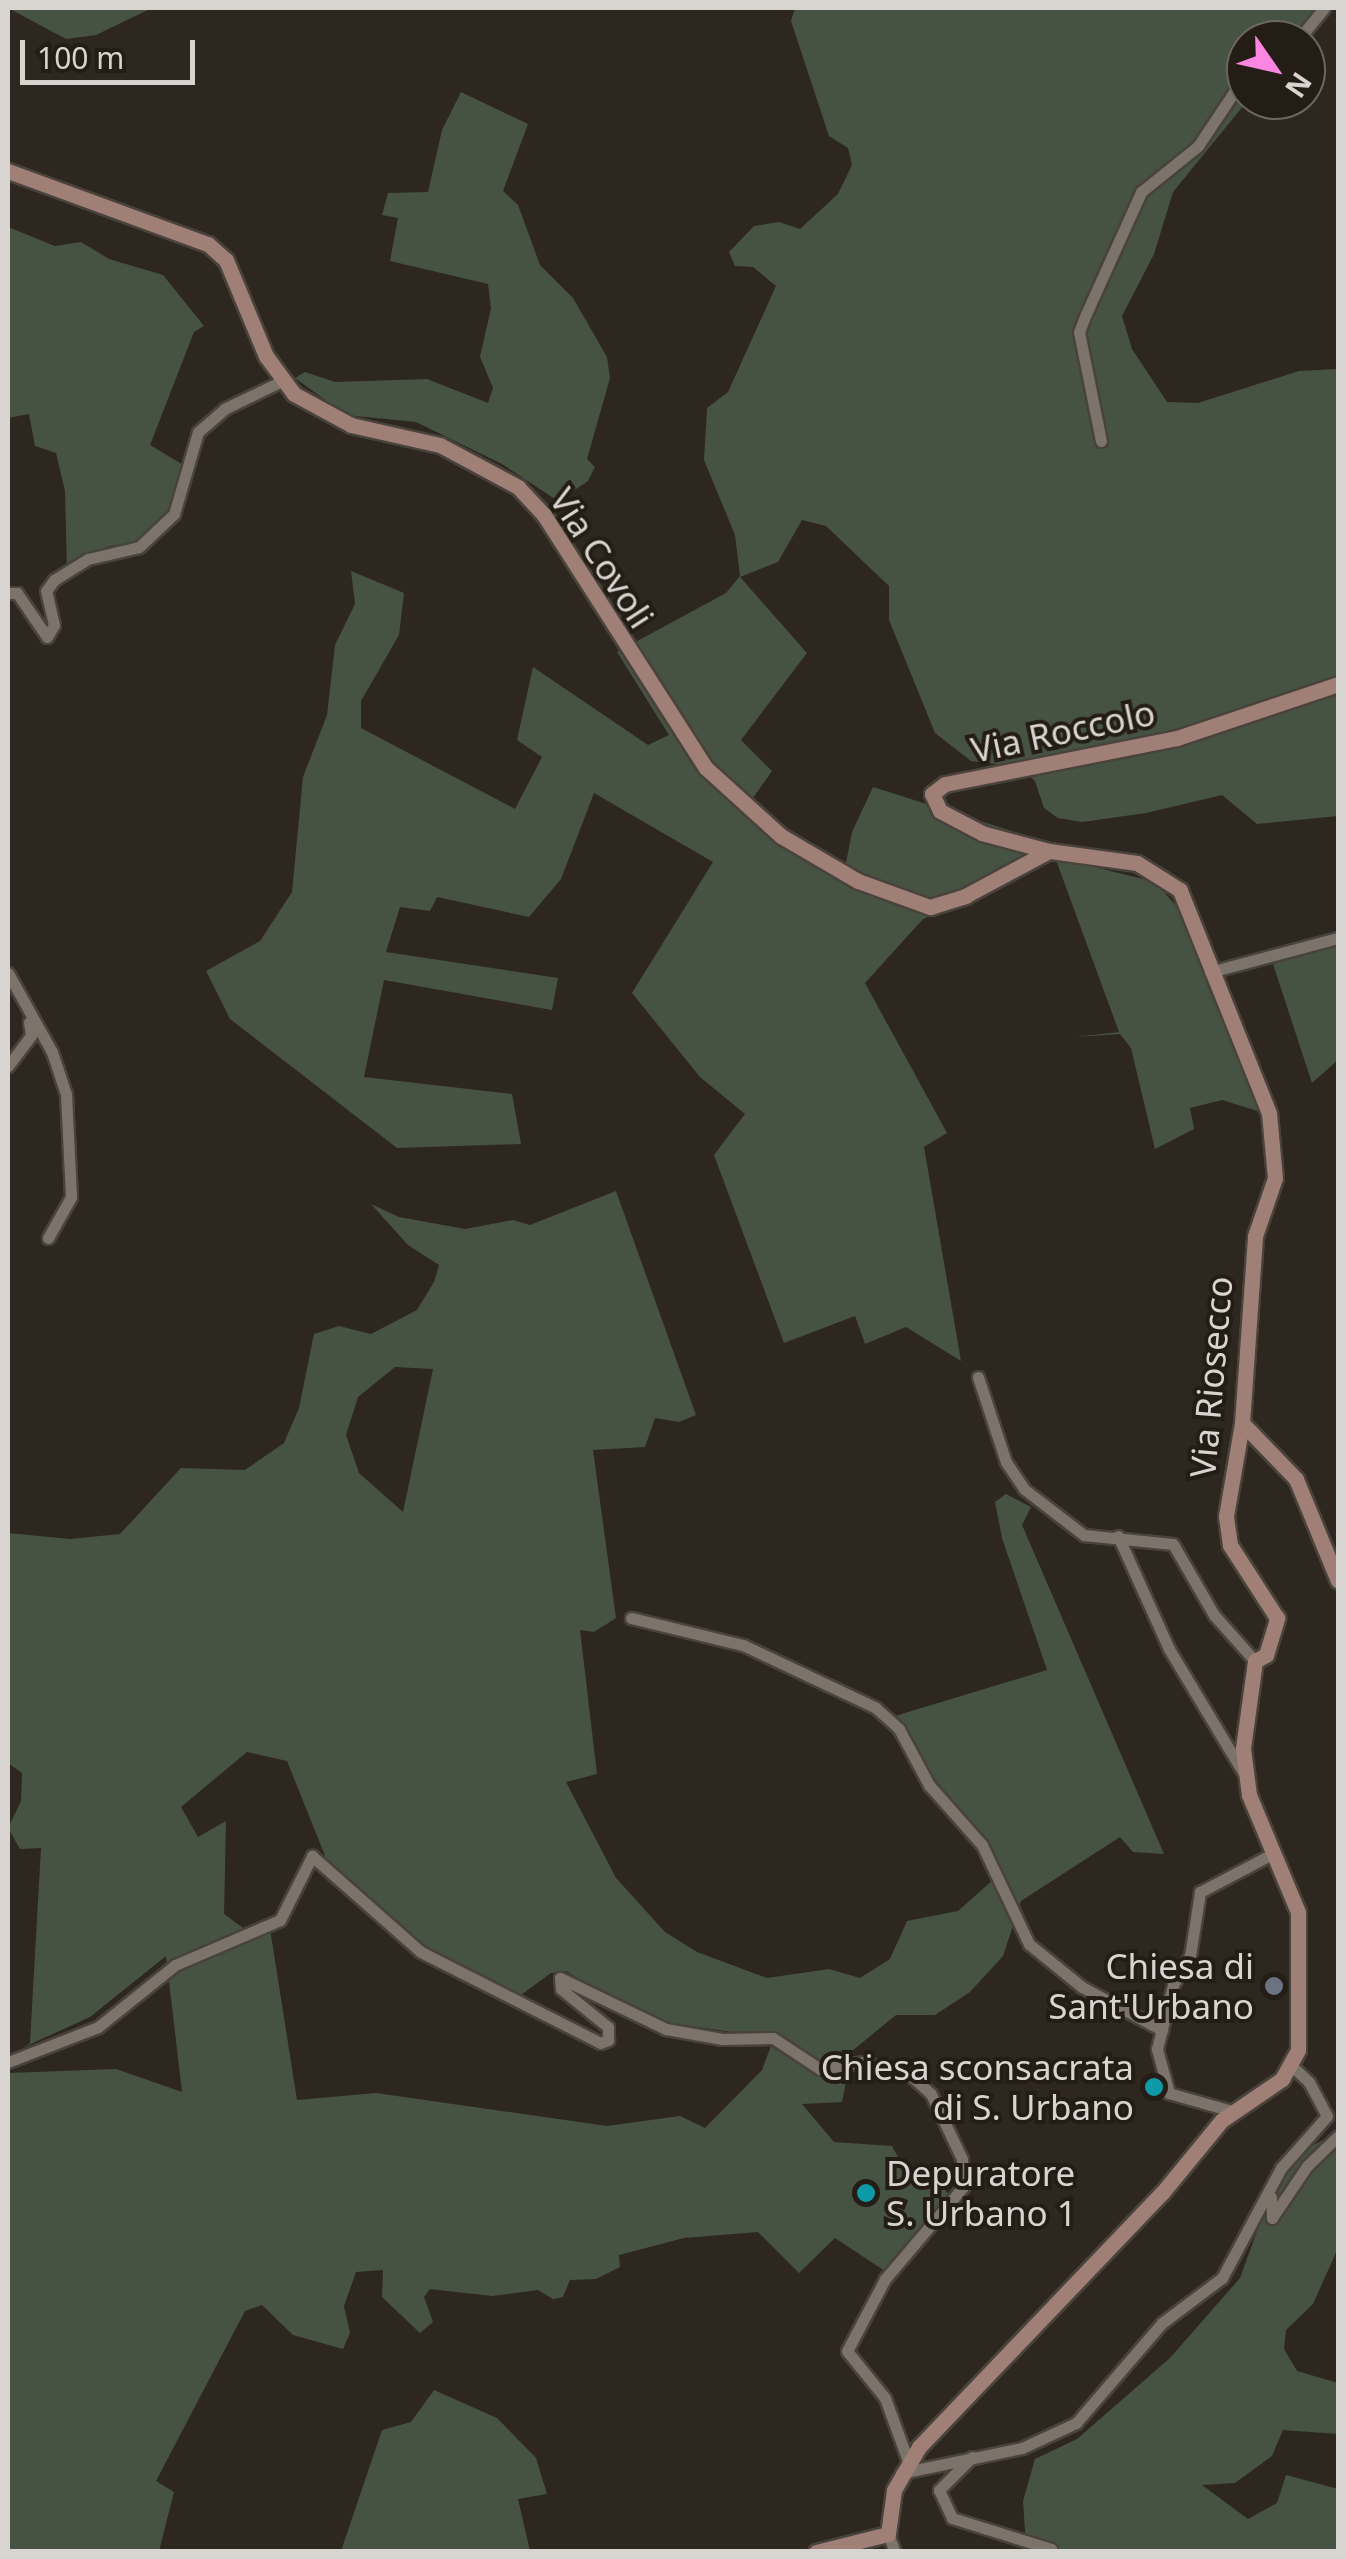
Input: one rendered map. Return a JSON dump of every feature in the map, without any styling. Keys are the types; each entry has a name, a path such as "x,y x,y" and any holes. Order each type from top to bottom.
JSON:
{"street":[{"path":"1101,441 1079,332 1141,192 1198,146 1226,104"},
{"name":"Via Covoli","path":"8,170 181,231 215,249 282,381 332,418 440,445 518,487 544,514 685,740 736,800 781,836 858,881 930,906 965,896 1049,851"},
{"path":"8,593 17,593 47,637 54,625 46,592 54,580 88,559 139,547 174,514 198,432 224,410 282,381"},
{"name":"Via Roccolo","path":"1049,851 966,825 936,807 932,794 945,784 1177,738 1338,684"},
{"name":"Via Riosecco","path":"1049,851 1136,863 1170,880 1191,911 1210,972 1269,1113 1276,1168 1252,1254 1242,1423 1228,1531 1278,1624 1266,1655 1254,1660 1244,1711 1247,1779 1300,1926 1292,2066"},
{"path":"1210,972 1338,938"},
{"path":"8,973 28,1018 52,1052 66,1094 71,1197 48,1238"},
{"path":"8,1066 31,1035 28,1018"},
{"path":"978,1377 1019,1485 1081,1534 1159,1538 1178,1548 1214,1615 1254,1660"},
{"path":"1242,1423 1296,1479 1338,1581"},
{"path":"1118,1536 1170,1649 1247,1779"},
{"path":"630,1618 744,1645 876,1708 899,1729 929,1784 982,1845 1029,1944 1082,1987 1162,2030"},
{"path":"1232,2111 1169,2093 1158,2050 1173,1985 1190,1956 1200,1892 1274,1852"},
{"path":"8,2062 98,2026 155,1977 284,1918 312,1856 421,1952 600,2043 608,2040 608,2027 562,1989 560,1978 666,2029 722,2039 774,2038 820,2070 864,2062 910,2075 931,2094 954,2142 963,2187 885,2279 847,2351 885,2398 904,2467 888,2534 896,2552"},
{"path":"1292,2066 1310,2082 1327,2116 1278,2174 1222,2278 1162,2323 1088,2415 1036,2444 904,2467 1232,2111 1272,2087 1292,2066"},
{"path":"1278,2174 1267,2210 1272,2218 1307,2166 1338,2136"},
{"path":"975,2454 939,2490 952,2518 1051,2549"},
{"path":"816,2552 888,2534"}],"green space":[{"path":"8,8 152,8 96,35 66,39"},
{"path":"795,8 1326,8 1318,20 1226,20 1226,120 1232,120 1173,192 1154,254 1122,316 1132,349 1167,402 1198,403 1299,371 1338,369 1338,816 1257,824 1222,795 1146,813 1082,822 1058,818 1044,808 1035,781 1021,767 971,761 935,733 889,620 889,586 826,526 802,520 778,562 740,577 807,653 741,740 772,771 748,805 845,868 852,832 873,787 1050,843 1058,858 1155,882 1186,917 1208,987 1264,1113 1222,1100 1190,1108 1194,1129 1155,1149 1131,1048 1120,1034 1075,1037 1119,1032 1056,860 923,919 865,983 947,1133 924,1147 961,1361 906,1327 865,1344 855,1316 784,1343 714,1155 745,1114 700,1077 632,993 713,862 594,793 561,879 529,917 437,897 430,911 400,907 386,952 558,978 552,1010 384,980 364,1077 512,1094 521,1144 397,1148 230,1019 206,971 260,941 292,892 303,777 327,715 335,645 355,604 351,571 404,593 399,635 361,701 361,728 515,809 542,757 517,740 533,667 648,745 669,735 617,652 726,593 740,576 735,535 704,460 707,408 728,392 776,286 753,267 735,266 729,252 754,226 779,222 800,229 838,194 852,165 848,148 829,136 791,21"},
{"path":"461,92 528,124 503,191 518,205 540,265 573,298 607,357 610,378 587,459 595,467 588,481 558,501 502,464 416,422 346,415 295,378 305,372 335,382 427,379 488,403 493,388 480,357 491,308 488,284 390,261 398,218 382,215 388,193 428,192 442,130"},
{"path":"8,227 55,246 81,242 109,259 163,275 204,326 194,332 150,445 188,468 178,508 144,541 109,546 67,570 65,491 56,453 35,446 29,414 8,418"},
{"path":"1338,945 1338,1060 1312,1083 1273,964"},
{"path":"616,1191 696,1415 679,1422 655,1418 645,1447 593,1450 616,1618 594,1632 580,1630 597,1774 566,1782 616,1878 665,1932 697,1952 767,1978 829,1969 860,1978 890,1959 907,1921 958,1911 993,1880 978,1842 937,1800 887,1726 895,1716 1047,1670 1002,1538 995,1502 1006,1494 1031,1507 1022,1525 1164,1854 1133,1852 1120,1837 1021,1901 1003,1956 970,1992 935,2015 896,2015 852,2051 842,2102 802,2104 834,2142 892,2146 912,2183 944,2189 957,2203 891,2275 835,2238 799,2273 758,2232 684,2238 619,2255 620,2267 596,2279 570,2280 563,2297 553,2299 538,2290 492,2296 430,2289 424,2297 433,2322 420,2333 382,2297 383,2270 356,2272 344,2306 350,2333 343,2349 293,2335 262,2305 245,2311 156,2481 174,2492 159,2551 8,2552 8,2073 116,2069 182,2092 166,1956 90,2017 22,2048 30,2043 41,1848 20,1849 8,1828 21,1801 22,1773 8,1763 8,1533 70,1539 120,1534 181,1468 245,1470 284,1443 299,1408 314,1334 339,1326 371,1334 417,1310 434,1282 439,1265 408,1245 371,1204 399,1217 465,1229 513,1220 530,1225","holes":["395,1367 433,1369 403,1512 359,1473 346,1435 358,1397","247,1752 287,1761 330,1868 396,1928 510,2003 551,1973 566,1971 652,2020 745,2034 771,2046 762,2070 705,2128 680,2116 607,2126 376,2093 297,2100 271,1935 266,1924 243,1928 224,1914 226,1821 198,1837 181,1807"]},
{"path":"1338,2132 1338,2248 1313,2304 1286,2330 1284,2349 1297,2371 1338,2383 1338,2434 1283,2430 1272,2456 1235,2483 1202,2485 1248,2519 1277,2503 1286,2475 1338,2489 1338,2551 1032,2551 1026,2545 1023,2501 1035,2459 1077,2439 1170,2358 1240,2278 1275,2182 1308,2148"},
{"path":"434,2390 497,2418 536,2458 547,2494 518,2499 530,2551 341,2551 382,2430 411,2422"}],"place":[{"name":"Chiesa di Sant'Urbano","path":"1274,1986"},
{"name":"Chiesa sconsacrata di S. Urbano","path":"1154,2087"},
{"name":"Depuratore S. Urbano 1","path":"866,2193"}]}
